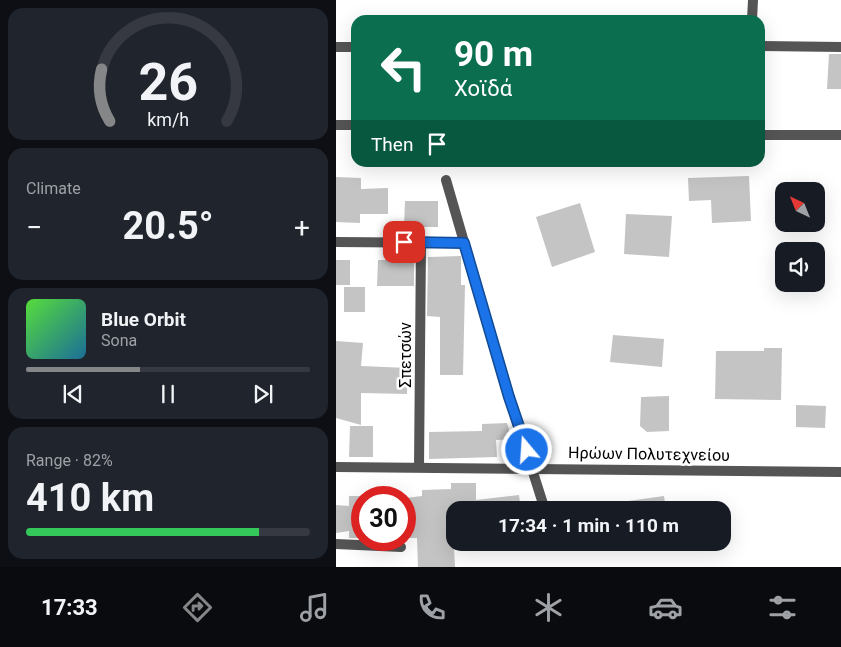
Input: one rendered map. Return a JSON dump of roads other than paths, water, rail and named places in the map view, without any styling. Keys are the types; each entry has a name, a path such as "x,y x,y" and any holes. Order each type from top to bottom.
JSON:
{"street":[{"path":"752,15 753,0"},
{"path":"765,46 841,47"},
{"path":"336,47 351,47"},
{"path":"336,124 351,125"},
{"path":"765,134 841,135"},
{"path":"446,180 509,397 542,501"},
{"path":"336,242 464,243"},
{"name":"Σπετσών","path":"419,467 421,243"},
{"name":"Ηρώων Πολυτεχνείου","path":"336,467 841,472"},
{"path":"336,544 351,544"}]}
